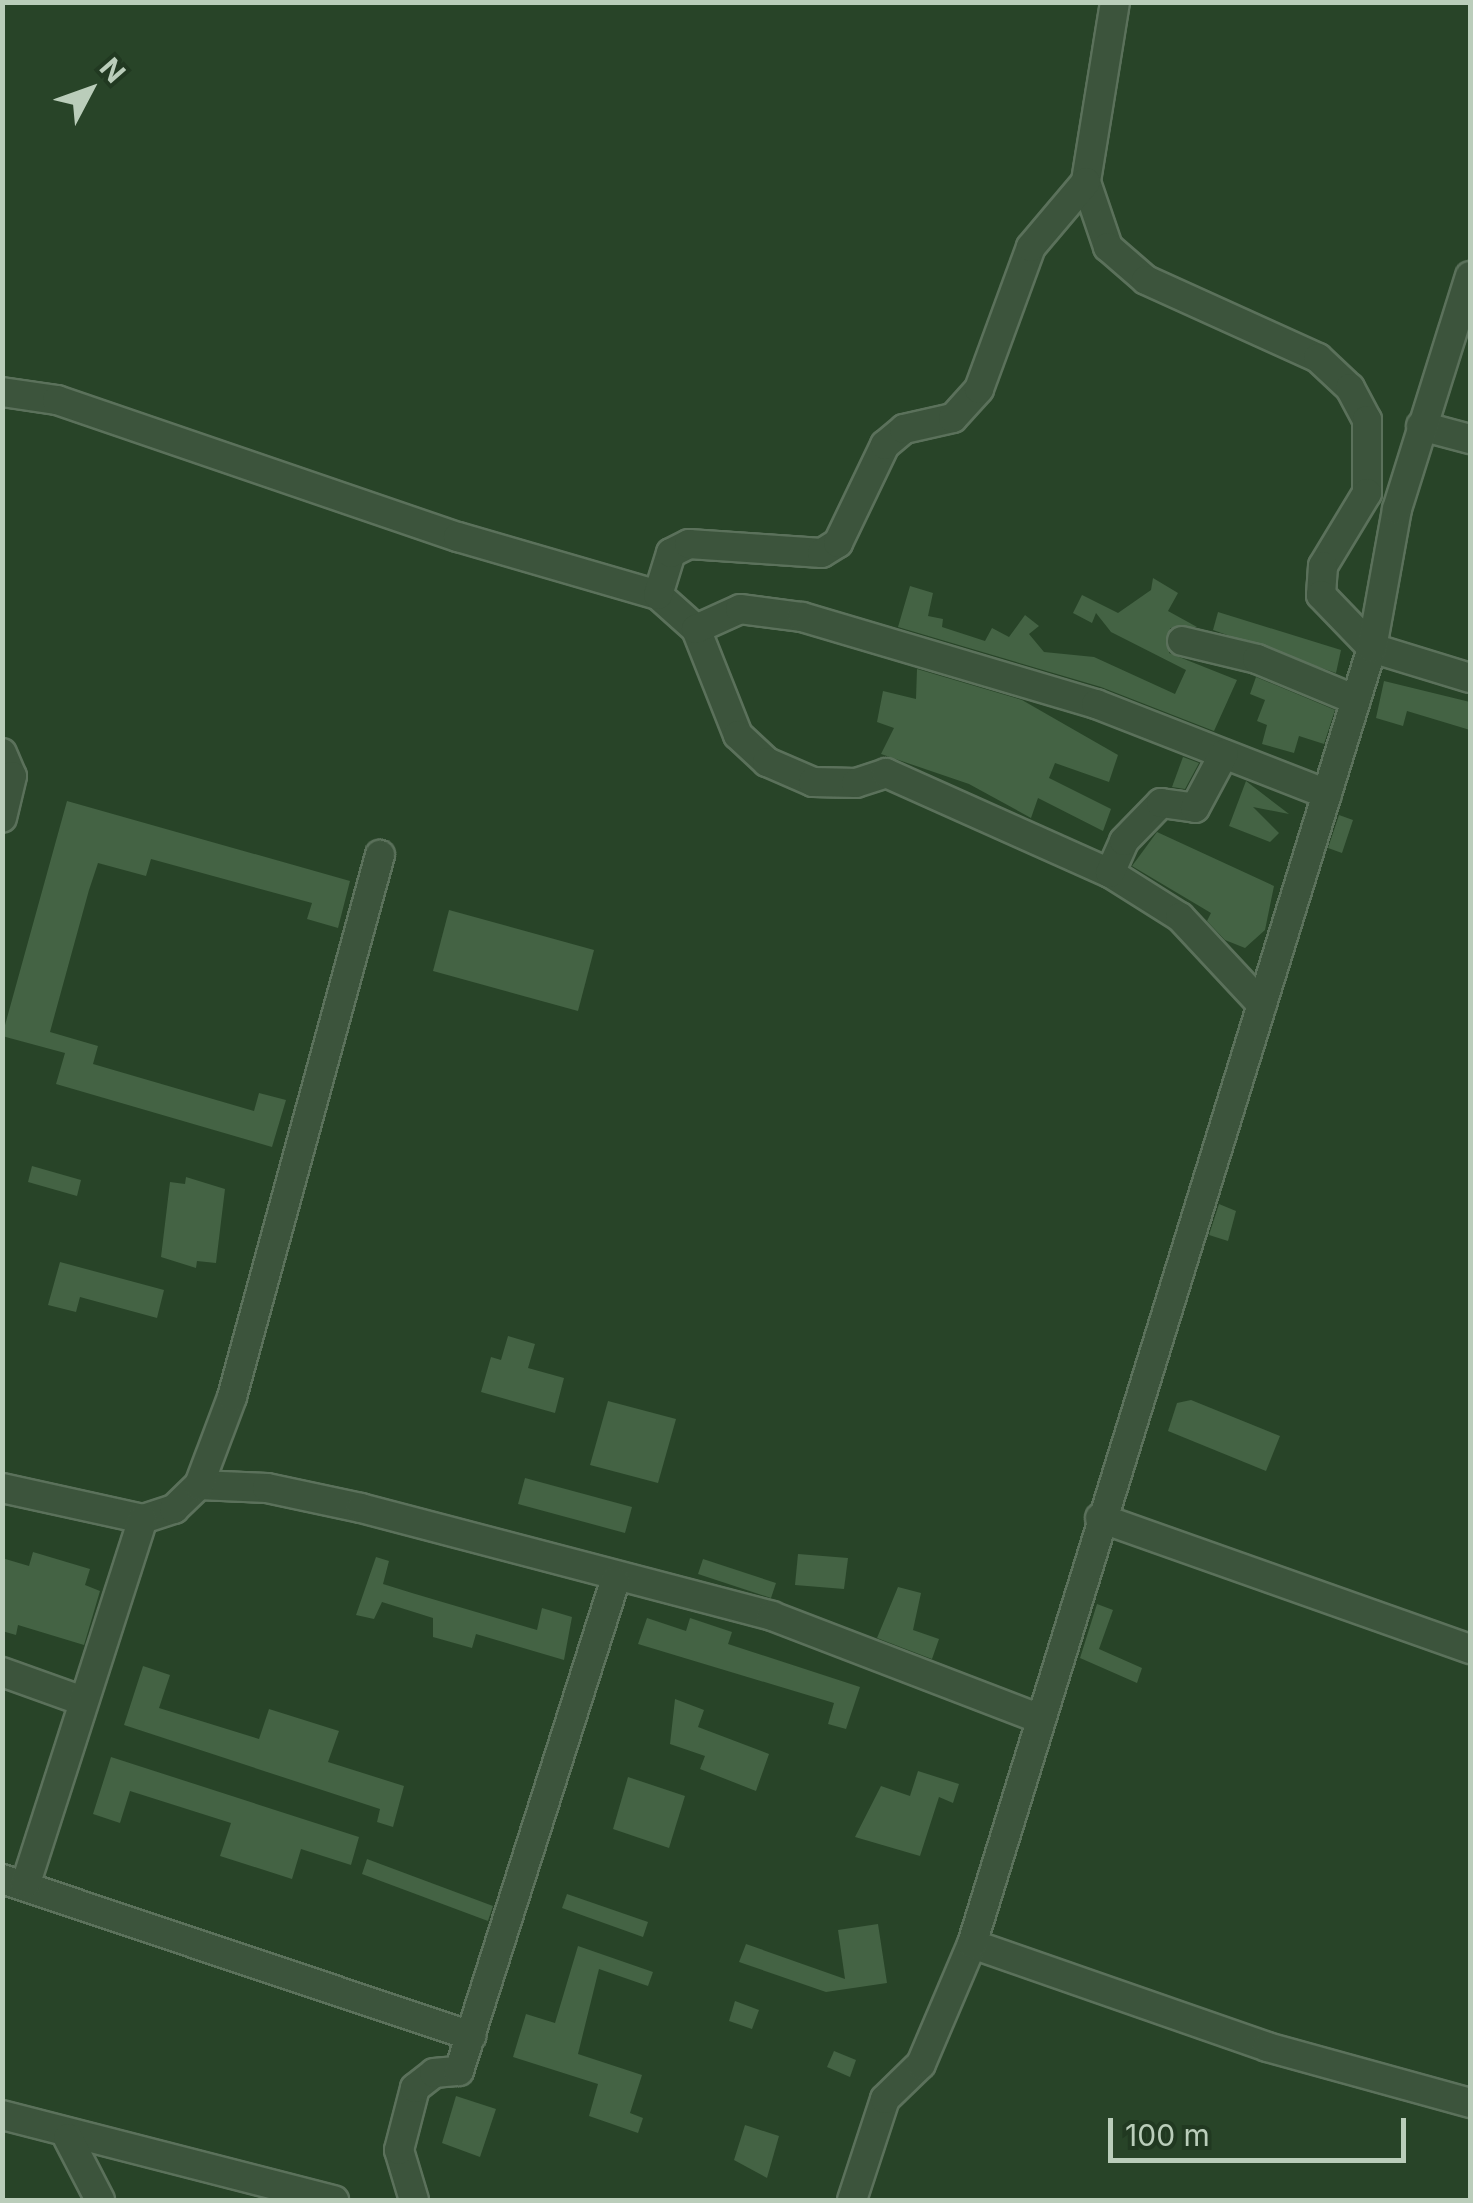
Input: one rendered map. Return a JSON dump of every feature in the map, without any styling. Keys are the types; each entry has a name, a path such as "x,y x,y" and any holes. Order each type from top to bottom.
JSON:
{"street":[{"path":"1115,2 1086,182 1108,247 1134,272 1318,358 1360,404 1369,436 1366,493 1320,583 1329,608 1372,648 1470,678"},
{"path":"658,595 670,553 689,544 822,553 838,543 885,445 904,429 953,418 980,389 1031,247 1086,182"},
{"path":"852,2200 884,2099 921,2064 972,1944 1038,1718 1372,648 1422,426 1470,276"},
{"path":"2,392 57,400 458,537 658,595 696,629 738,734 784,773 856,783 886,773 1110,873 1180,917 1262,1005"},
{"path":"1422,426 1470,439"},
{"path":"696,629 740,609 802,617 1096,704 1328,794"},
{"path":"1182,642 1257,659 1356,700"},
{"path":"2,752 12,776 2,818"},
{"path":"1110,873 1124,841 1161,803 1195,808 1224,754"},
{"path":"2,1488 143,1519 174,1509 199,1485 232,1397 380,856"},
{"path":"199,1485 267,1488 360,1508 615,1581 772,1616 1038,1718"},
{"path":"1100,1518 1470,1649"},
{"path":"143,1519 14,1881 471,2036"},
{"path":"414,2200 399,2150 415,2088 434,2073 459,2072 615,1581"},
{"path":"2,1672 80,1700"},
{"path":"972,1944 1268,2047 1470,2103"},
{"path":"2,2115 68,2138 334,2200"},
{"path":"68,2138 100,2199 139,2156"}],"building":[{"path":"1153,578 1178,593 1168,611 1197,627 1170,628 1169,653 1237,680 1214,731 1101,687 898,627 910,586 933,593 928,616 943,619 942,627 985,641 992,628 1009,637 1025,615 1039,626 1029,634 1044,652 1094,657 1175,694 1186,670 1111,632 1096,613 1092,623 1073,613 1082,595 1118,613 1151,590"},
{"path":"1218,612 1341,650 1336,673 1213,630"},
{"path":"917,669 1022,700 1118,755 1109,782 1055,763 1049,778 1111,809 1103,831 1038,798 1031,818 969,784 881,754 894,728 877,722 883,691 916,699"},
{"path":"1256,677 1335,710 1324,744 1299,736 1294,753 1262,744 1267,725 1257,721 1265,700 1250,694"},
{"path":"1384,681 1470,702 1470,730 1407,711 1403,726 1376,718"},
{"path":"1183,757 1199,763 1185,789 1172,787"},
{"path":"1246,781 1289,814 1253,807 1279,833 1270,842 1229,826"},
{"path":"67,801 350,881 338,928 307,919 312,903 151,859 146,876 98,863 89,890 50,1032 98,1046 93,1064 254,1111 259,1093 286,1100 272,1147 56,1084 65,1053 2,1036"},
{"path":"1339,815 1353,820 1342,853 1328,848"},
{"path":"1157,832 1274,886 1265,930 1245,948 1225,940 1207,921 1211,913 1132,866"},
{"path":"449,910 594,950 578,1011 433,971"},
{"path":"32,1166 81,1180 77,1196 28,1182"},
{"path":"186,1177 225,1189 216,1263 197,1261 196,1268 161,1257 170,1182 185,1184"},
{"path":"1219,1204 1236,1211 1228,1241 1209,1235"},
{"path":"60,1262 164,1290 157,1318 80,1297 76,1312 48,1305"},
{"path":"508,1336 535,1344 528,1368 564,1378 555,1413 481,1392 491,1357 501,1360"},
{"path":"1191,1400 1280,1436 1266,1471 1168,1431 1177,1403"},
{"path":"608,1401 676,1419 658,1483 590,1465"},
{"path":"525,1478 632,1507 625,1533 518,1504"},
{"path":"33,1552 90,1569 85,1585 100,1591 84,1645 18,1625 16,1635 2,1631 2,1558 29,1566"},
{"path":"798,1554 848,1558 844,1589 795,1585"},
{"path":"376,1557 389,1561 383,1584 412,1593 537,1630 542,1608 572,1617 564,1660 476,1634 472,1648 433,1637 433,1618 382,1602 374,1619 356,1615"},
{"path":"703,1559 776,1583 771,1598 698,1574"},
{"path":"898,1587 921,1593 913,1630 939,1639 932,1659 877,1638"},
{"path":"1097,1604 1113,1610 1099,1649 1142,1668 1137,1683 1080,1658"},
{"path":"647,1618 686,1631 690,1618 732,1632 728,1644 860,1687 846,1729 828,1724 834,1703 638,1644"},
{"path":"143,1666 170,1675 159,1708 259,1739 269,1709 339,1731 328,1762 404,1786 393,1827 377,1822 380,1809 124,1725"},
{"path":"675,1699 704,1710 698,1727 769,1754 756,1791 700,1769 705,1756 670,1744"},
{"path":"111,1757 359,1837 351,1865 301,1849 292,1879 220,1856 231,1823 130,1791 120,1823 93,1814"},
{"path":"918,1771 959,1784 953,1803 939,1797 920,1856 855,1837 881,1786 910,1796"},
{"path":"628,1777 685,1796 669,1848 613,1829"},
{"path":"367,1859 493,1906 488,1921 362,1874"},
{"path":"567,1894 648,1922 643,1937 562,1908"},
{"path":"878,1924 887,1983 826,1992 739,1962 746,1944 845,1979 838,1930"},
{"path":"578,1946 653,1972 648,1986 599,1969 578,2054 642,2075 630,2113 643,2118 638,2133 589,2116 598,2084 513,2057 526,2014 555,2023"},
{"path":"735,2001 759,2010 752,2029 729,2021"},
{"path":"834,2051 856,2060 850,2077 827,2067"},
{"path":"456,2096 496,2109 480,2157 442,2143"},
{"path":"745,2125 779,2136 767,2178 734,2160"}]}
